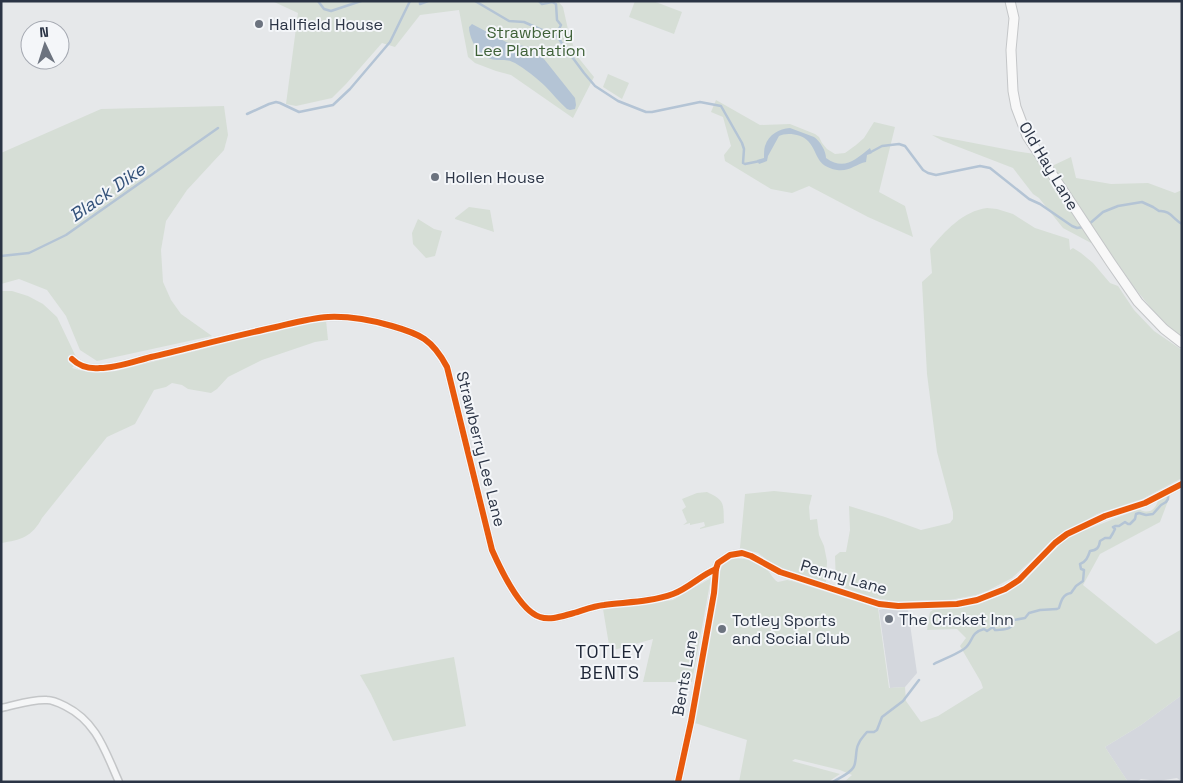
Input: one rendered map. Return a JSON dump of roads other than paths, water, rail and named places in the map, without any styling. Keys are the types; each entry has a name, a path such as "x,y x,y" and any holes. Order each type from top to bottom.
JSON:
{"street":[{"name":"Old Hay Lane","path":"1010,1 1014,18 1011,50 1013,91 1016,107 1027,136 1138,302 1164,329 1182,343"},
{"name":"Strawberry Lee Lane","path":"72,359 82,366 89,368 107,368 236,336 328,317 361,318 412,331 437,349 447,366 492,550 520,600 535,614 546,618 602,605 660,598 689,586 716,569"},
{"name":"Penny Lane","path":"716,569 718,563 730,555 742,554 751,556 780,572 880,604 898,606 962,603 977,600 1005,589 1019,580 1060,538 1067,534 1104,516 1145,503 1182,484"},
{"name":"Bents Lane","path":"678,782 712,602 716,569"},
{"path":"1,708 45,700 58,702 76,711 96,733 119,782"}],"water":[{"path":"472,24 508,43 529,47 544,59 575,98 575,109 567,109 539,80 515,63 507,60 491,59 482,54 471,38 469,27"},
{"path":"790,128 814,137 822,146 826,158 838,164 854,160 870,148 872,153 867,155 866,162 845,170 837,170 821,162 808,141 798,135 786,134 779,136 767,161 759,164 757,160 764,158 765,147 769,138 778,131"}],"waterway":[{"path":"318,1 324,9 331,11 361,1"},
{"name":"Black Dike","path":"247,114 276,102 299,112 333,105 350,89 390,42 410,1"},
{"path":"420,1 420,4 428,1"},
{"path":"475,1 509,21 524,22 558,37 595,86 618,101 646,112 700,102 721,106 742,143 744,149 743,163 760,161"},
{"path":"539,1 542,4 552,2 556,4 557,20 561,25 558,37"},
{"name":"Black Dike","path":"1,256 29,253 66,235 218,128"},
{"path":"869,153 882,146 899,144 905,146 923,170 936,175 980,166 990,168 1029,199 1040,204 1072,226 1077,228 1083,227"},
{"path":"1088,225 1103,212 1118,206 1142,202 1159,211 1169,213 1182,224"},
{"path":"934,664 964,649 979,631 984,629 987,631 993,627 995,630 1007,629 1013,624 1014,620 1025,618 1029,613 1059,608 1064,596 1071,593 1083,581 1084,570 1081,569 1080,564 1084,562 1090,551 1097,548 1100,541 1110,538 1115,529 1113,527 1125,522 1130,524 1135,519 1136,514 1139,513 1153,514 1166,502 1170,493"},
{"path":"833,782 846,774 854,766 857,748 867,732 877,730 882,717 903,701 919,680"}],"place":[{"name":"Hallfield House","path":"259,24"},
{"name":"Hollen House","path":"435,177"},
{"name":"The Cricket Inn","path":"889,619"},
{"name":"Totley Sports and Social Club","path":"722,629"}],"district":[{"name":"TOTLEY BENTS","path":"610,661"}],"park label":[{"name":"Strawberry Lee Plantation","path":"530,41"}]}
